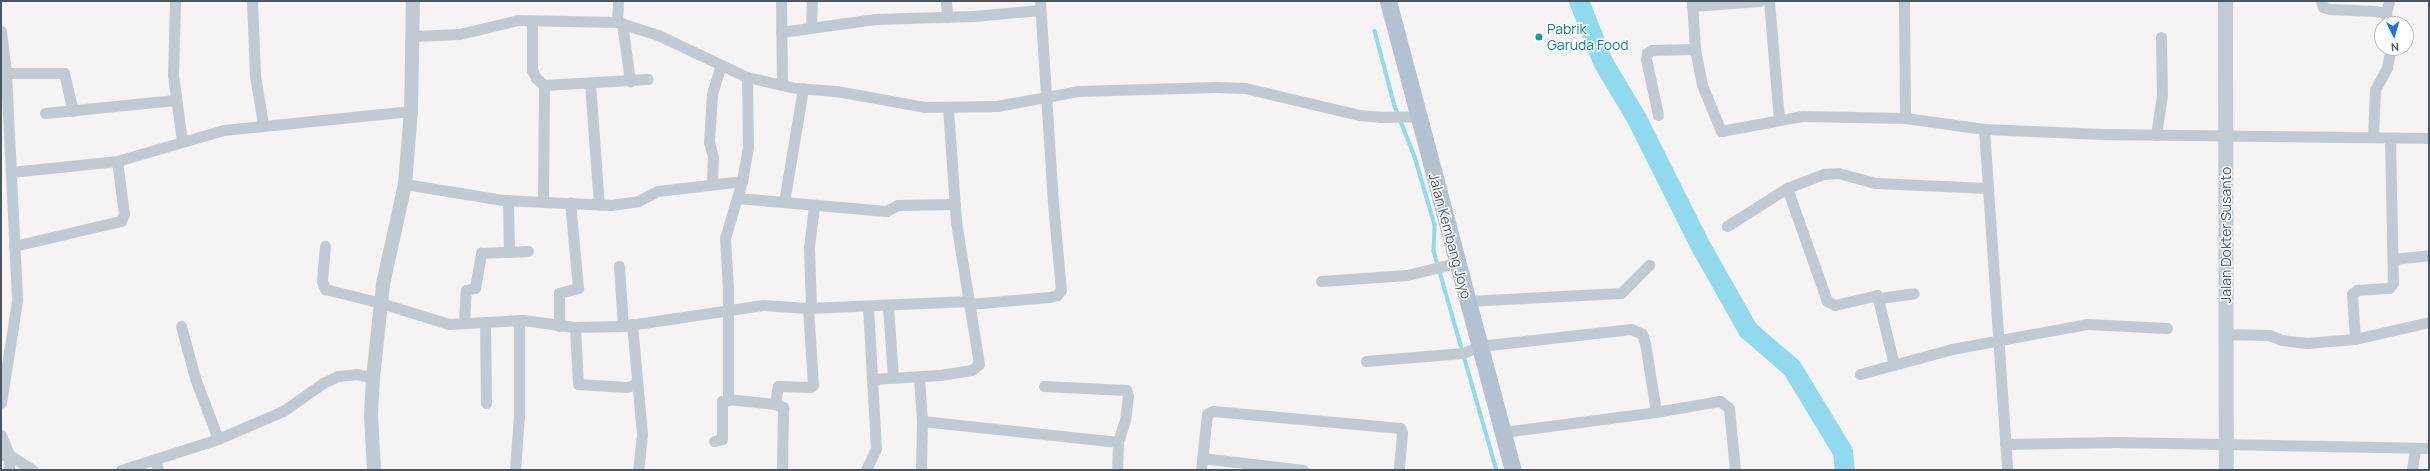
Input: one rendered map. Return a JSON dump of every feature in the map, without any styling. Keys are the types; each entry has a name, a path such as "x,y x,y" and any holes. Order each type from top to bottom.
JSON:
{"main road":[{"name":"Jalan Kembang Joyo","path":"1388,1 1456,263 1513,470"},
{"name":"Jalan Dokter Susanto","path":"2225,1 2227,135 2226,470"}],"street":[{"path":"175,1 172,65 175,100 182,140"},
{"path":"252,1 255,76 263,124"},
{"path":"374,470 371,415 373,378 381,302 405,184 411,112 414,36 413,1"},
{"path":"618,1 630,81"},
{"path":"781,1 782,85"},
{"path":"811,27 812,1"},
{"path":"946,1 947,17"},
{"path":"1759,1 1692,4 1695,49 1702,85 1721,131 1752,128 1780,120 1802,116 1904,118 1984,129 2156,135 2373,136 2390,138 2429,138"},
{"path":"1769,1 1780,120"},
{"path":"1904,1 1904,118"},
{"path":"2321,1 2323,7 2330,9 2375,11 2382,16"},
{"path":"2387,16 2389,1"},
{"path":"325,246 322,288 381,302 440,322 464,323 519,320 575,327 628,325 726,309 763,305 810,308 970,303 1049,297 1060,293 1060,257 1053,203 1040,5 947,17 875,19 781,32"},
{"path":"414,36 438,37 470,32 510,21 620,22 658,35 747,77 803,89 948,109 997,106 1078,91 1179,87 1245,88 1359,115 1380,117 1419,116"},
{"path":"532,21 532,70 536,78 544,85 590,84 648,79"},
{"path":"1,31 6,73 17,312 1,403"},
{"path":"2156,135 2162,95 2161,37"},
{"path":"1658,115 1646,59 1647,53 1652,50 1695,49"},
{"path":"2373,136 2375,90 2387,67 2390,56"},
{"path":"712,183 713,157 709,135 712,94 721,65"},
{"path":"6,73 64,73 72,111"},
{"path":"728,400 726,309 728,288 725,238 742,181 748,147 747,77"},
{"path":"590,84 599,205"},
{"path":"543,200 544,85"},
{"path":"784,202 803,89"},
{"path":"45,113 175,100"},
{"path":"872,379 919,377 977,368 979,360 955,204 948,109"},
{"path":"11,172 117,161 182,140 213,132 263,124 411,112"},
{"path":"1984,129 1997,341 2007,470"},
{"path":"2355,339 2352,294 2357,290 2392,286 2393,259 2390,138"},
{"path":"14,246 121,222 124,214 117,161"},
{"path":"1727,226 1787,188 1824,174 1838,173 1876,183 1987,188"},
{"path":"405,184 508,200 543,200 599,205 626,204 658,192 712,183 742,181"},
{"path":"1787,188 1828,301 1835,305 1873,295 1880,298 1914,293"},
{"path":"736,198 886,211 898,205 955,204"},
{"path":"508,200 509,252"},
{"path":"559,326 559,293 578,288 570,202"},
{"path":"775,404 778,386 810,387 814,385 810,308 809,247 814,205"},
{"path":"464,323 466,290 476,287 481,253 528,251"},
{"path":"2393,259 2429,255"},
{"path":"1321,281 1407,275 1456,263"},
{"path":"1467,301 1621,293 1650,265"},
{"path":"619,266 637,380 642,434 638,470"},
{"path":"1880,298 1894,365"},
{"path":"888,306 893,378"},
{"path":"866,470 876,449 868,307"},
{"path":"514,470 519,416 519,320"},
{"path":"485,322 486,403"},
{"path":"1860,374 1952,349 2100,322 2167,328"},
{"path":"2226,334 2269,335 2299,343 2355,339 2429,322"},
{"path":"181,326 195,378 218,439"},
{"path":"575,327 578,384 626,387 634,385 637,380"},
{"path":"1366,361 1463,352 1480,346 1624,329 1638,330 1645,343 1656,412"},
{"path":"121,470 218,439 283,411 323,383 338,376 357,374 373,378"},
{"path":"919,377 922,421 921,470"},
{"path":"1044,386 1126,390 1128,396 1125,420 1118,442 1117,470"},
{"path":"714,441 722,439 722,401 728,400 775,404 783,407 782,470"},
{"path":"1503,432 1656,412 1701,403 1725,402 1729,408 1735,470"},
{"path":"1201,470 1207,414 1213,411 1400,428 1402,433 1399,470"},
{"path":"922,421 1118,442"},
{"path":"1,435 9,470"},
{"path":"2005,444 2226,443 2429,448"},
{"path":"2412,470 2415,448"},
{"path":"5,455 33,470"},
{"path":"1202,458 1303,470"},
{"path":"155,459 158,470"}],"waterway":[{"path":"1579,1 1603,62 1637,119 1700,245 1748,330 1792,368 1843,452 1845,470"},
{"path":"1375,31 1395,106 1415,157 1435,225 1434,251 1497,470"}],"place":[{"name":"Pabrik Garuda Food","path":"1539,37"}]}
